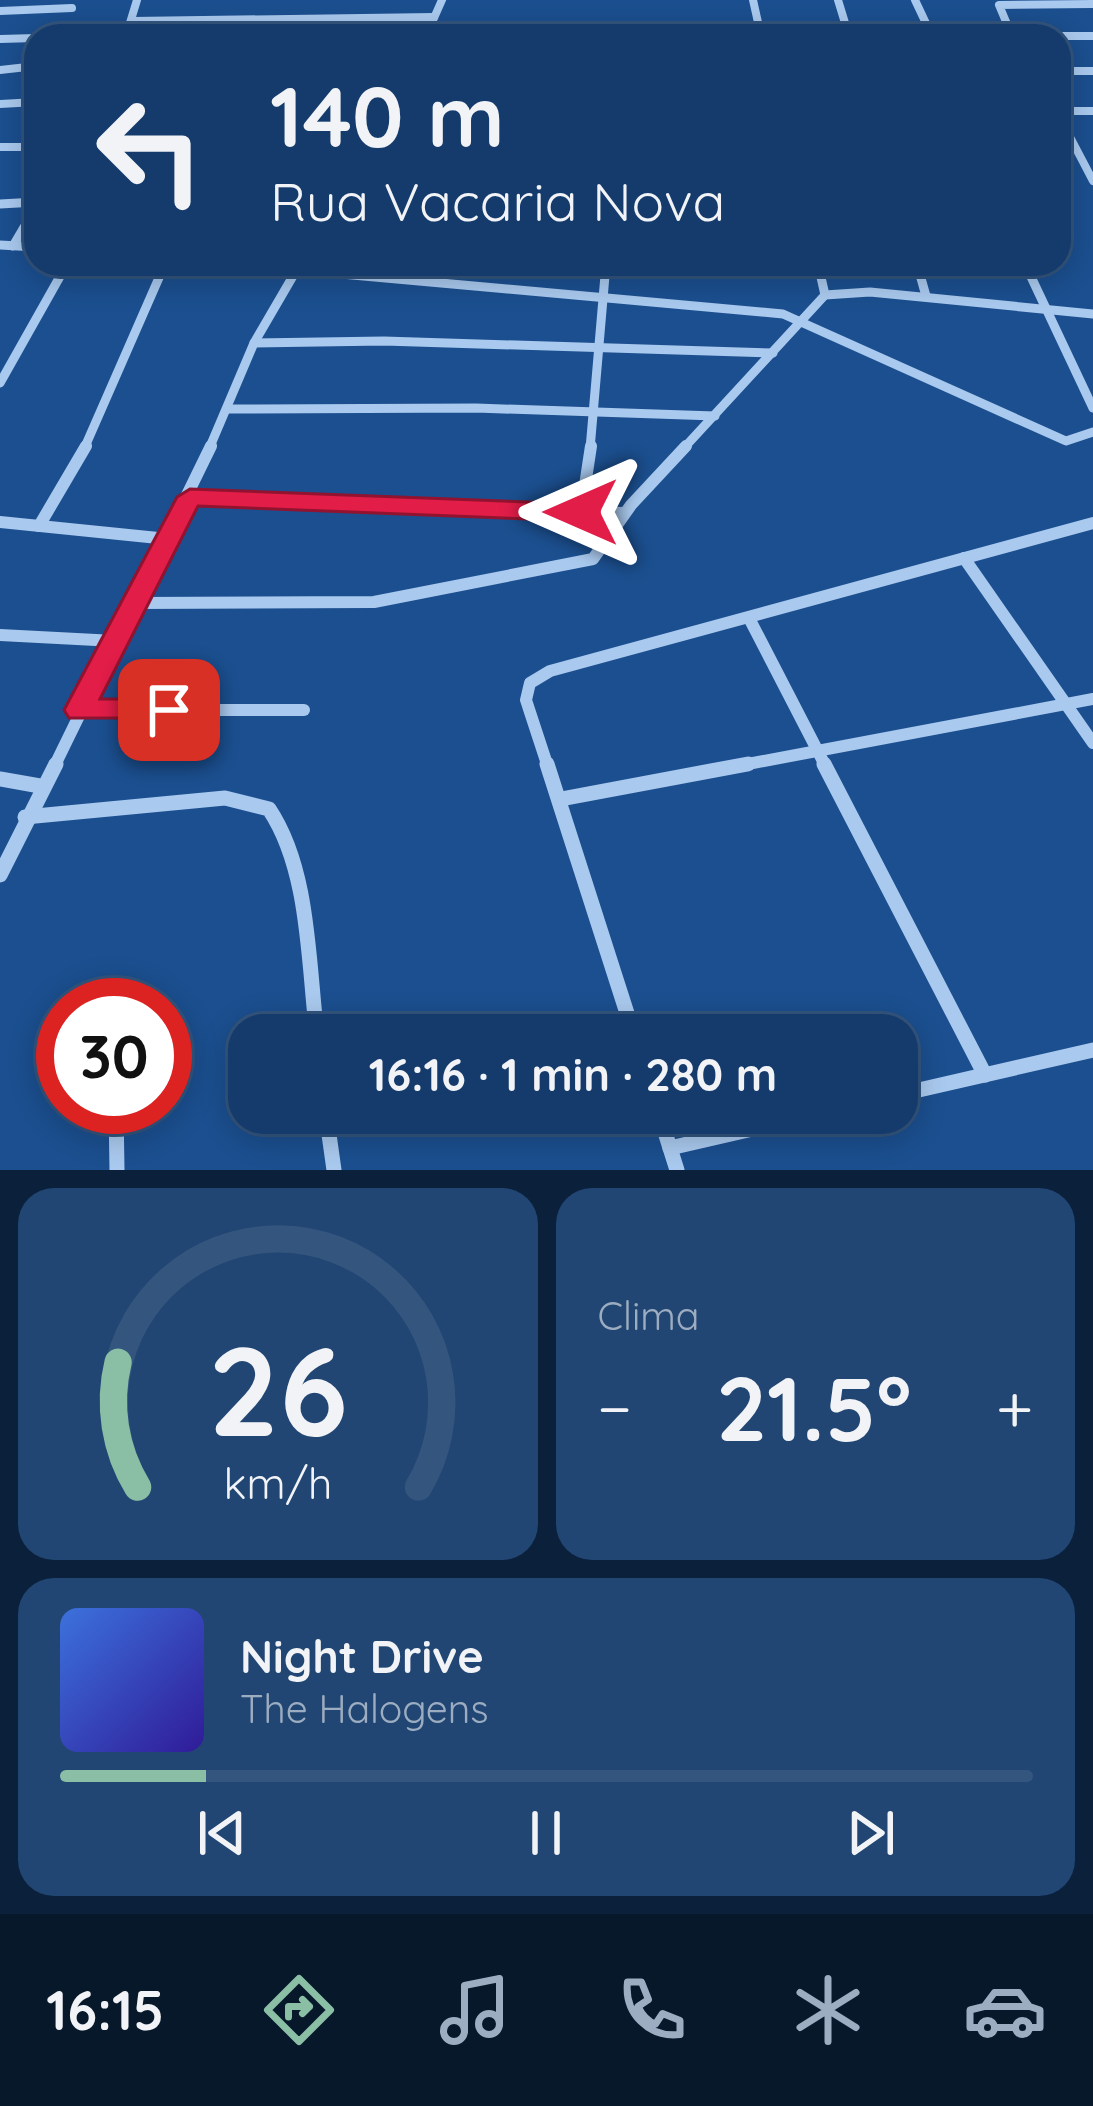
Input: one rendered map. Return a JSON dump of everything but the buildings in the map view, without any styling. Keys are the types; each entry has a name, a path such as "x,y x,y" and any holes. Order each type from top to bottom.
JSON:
{"street":[{"path":"131,24 137,0"},
{"path":"249,19 256,0"},
{"path":"431,24 442,0"},
{"path":"1007,24 999,5 1093,4"},
{"path":"0,11 72,8"},
{"path":"132,21 434,17"},
{"path":"1071,138 1093,181"},
{"path":"13,246 24,226"},
{"path":"0,245 24,247"},
{"path":"0,383 60,276"},
{"path":"39,526 100,421 160,276"},
{"path":"0,875 40,786 190,497 254,344 293,276"},
{"path":"387,276 803,319 1066,441 1093,432"},
{"path":"581,512 596,412 606,276"},
{"path":"821,276 825,295"},
{"path":"920,276 926,296"},
{"path":"1031,276 1093,408"},
{"path":"135,604 289,606 430,594 593,559 624,512 825,295 926,296 1093,314"},
{"path":"254,344 423,342 600,352 773,353"},
{"path":"228,409 716,416"},
{"path":"190,497 624,512"},
{"path":"0,522 168,539"},
{"path":"628,1014 526,700 530,683 550,670 1093,523"},
{"path":"964,559 1093,743"},
{"path":"749,618 985,1075"},
{"path":"0,635 115,641"},
{"path":"561,799 1093,699"},
{"path":"79,710 304,710"},
{"path":"0,779 40,786"},
{"path":"25,817 225,798 252,800 270,810 286,844 314,1014"},
{"path":"918,1090 1093,1049"},
{"path":"116,1134 117,1170"},
{"path":"329,1134 334,1170"},
{"path":"666,1134 677,1170"},
{"path":"670,1148 730,1134"}],"route":[{"path":"169,710 79,710 190,497 581,512"}]}
